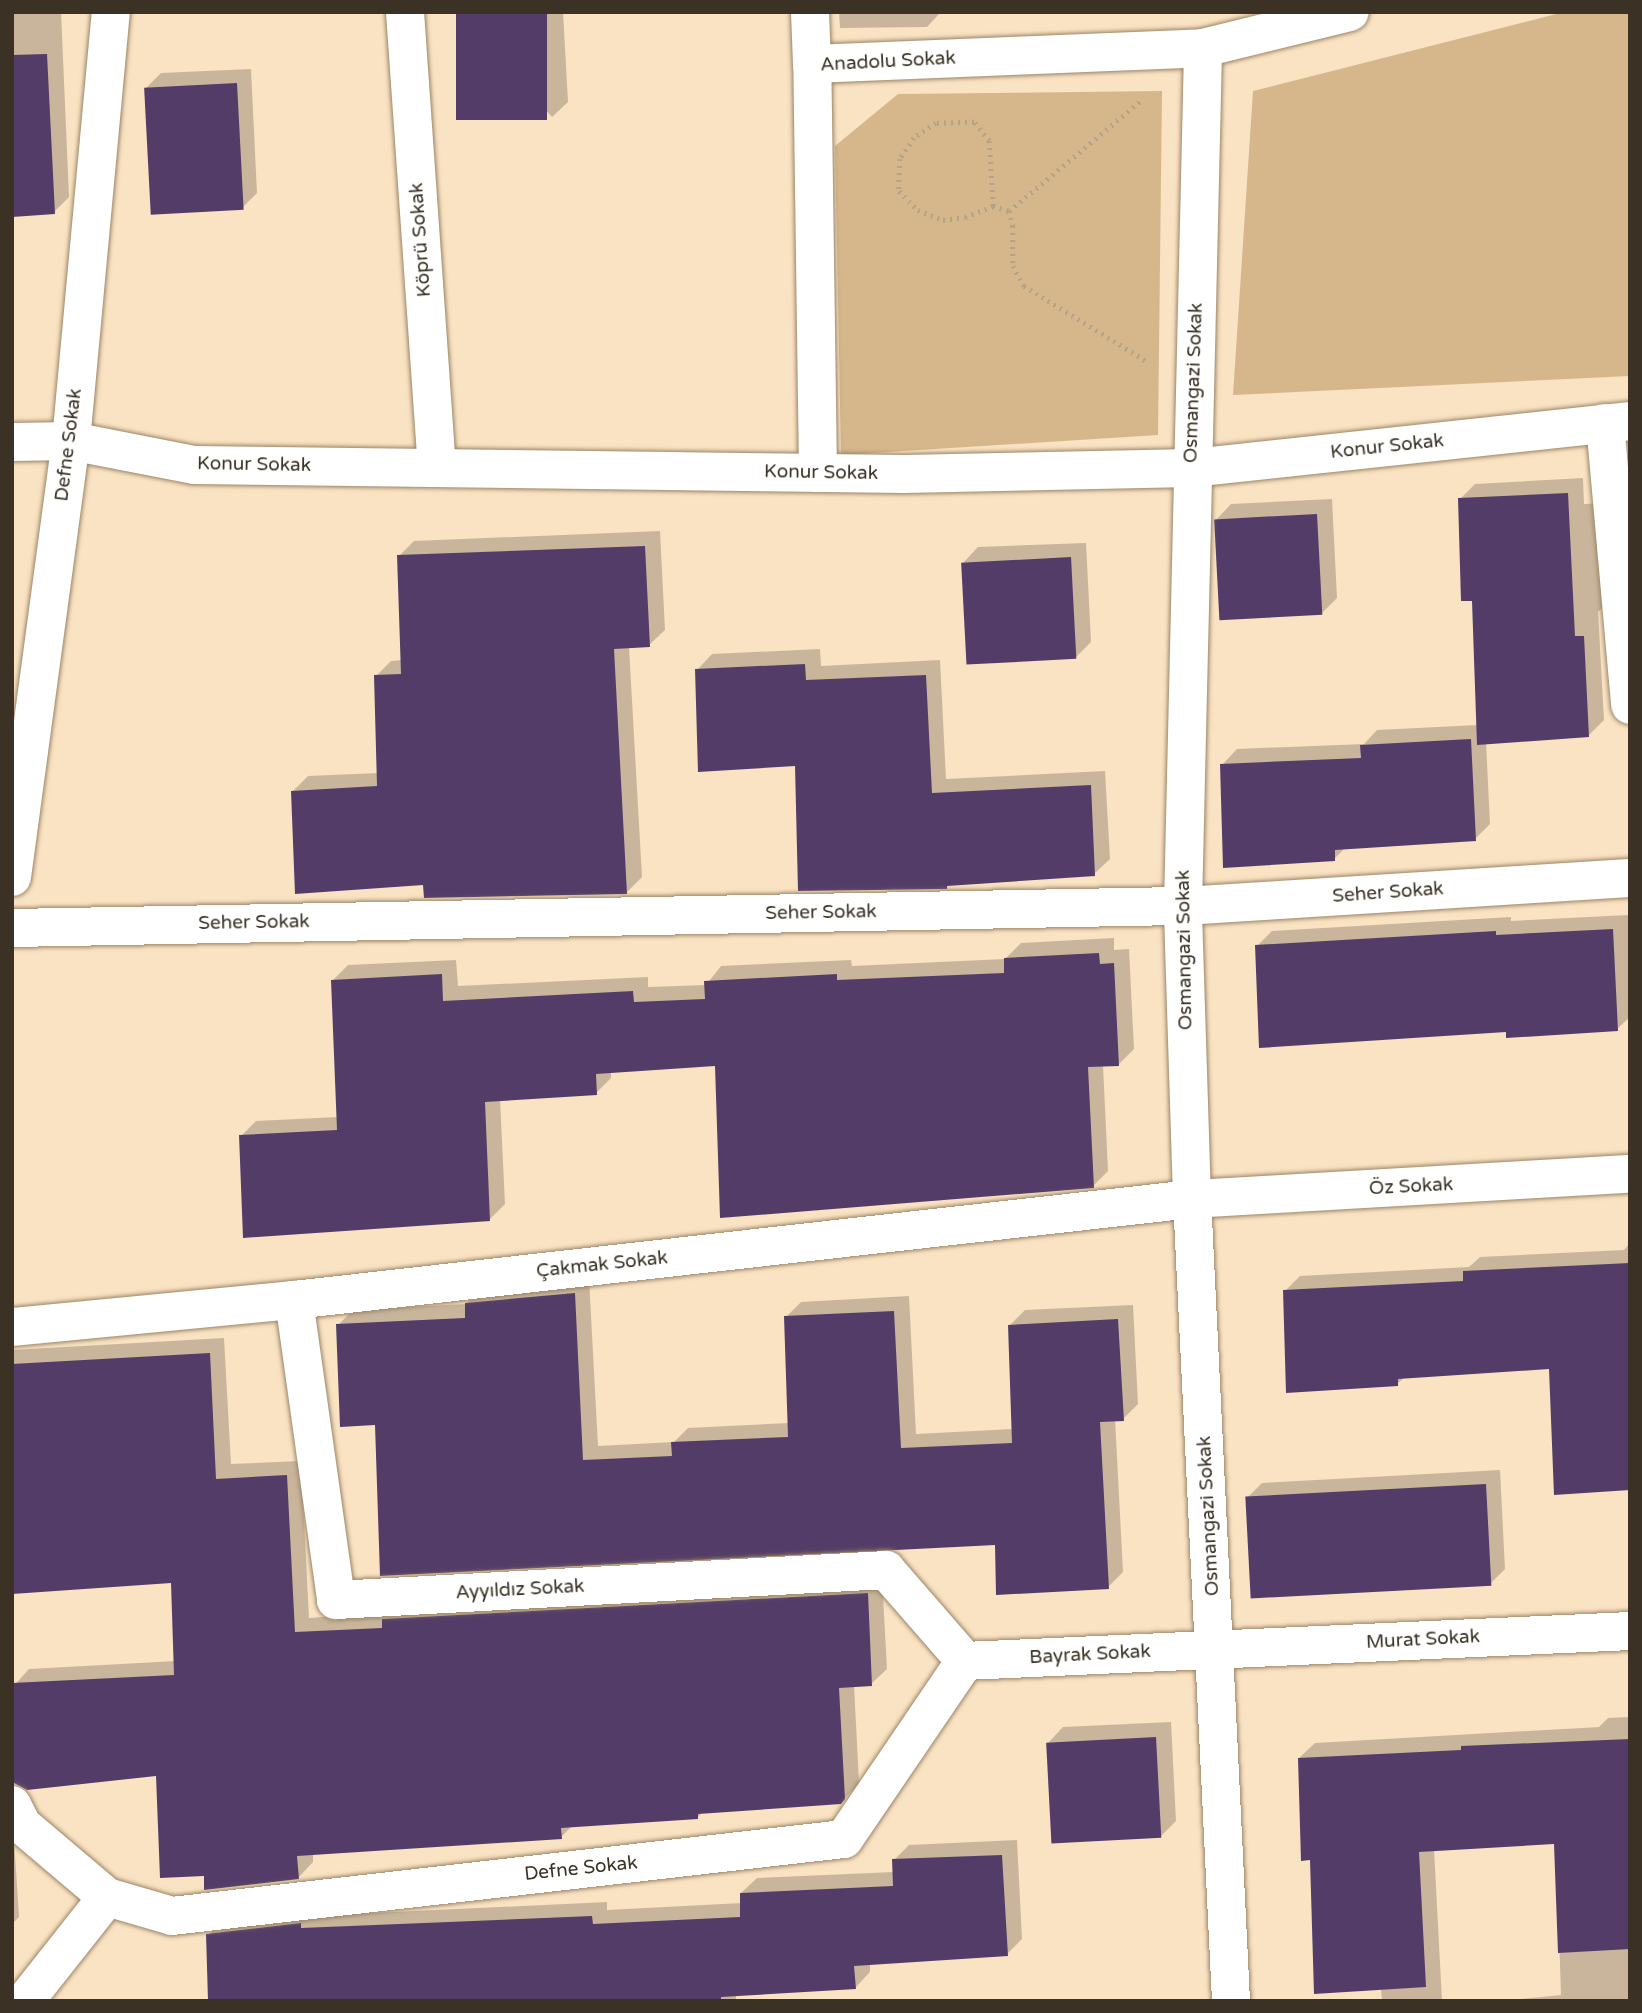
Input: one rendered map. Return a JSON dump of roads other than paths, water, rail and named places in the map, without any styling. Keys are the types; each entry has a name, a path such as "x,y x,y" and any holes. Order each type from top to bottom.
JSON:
{"street":[{"name":"Defne Sokak","path":"12,877 71,441 111,12"},
{"name":"Köprü Sokak","path":"405,12 438,468"},
{"path":"810,12 812,64"},
{"path":"1203,48 1350,12"},
{"name":"Anadolu Sokak","path":"818,473 812,64 1203,48"},
{"name":"Osmangazi Sokak","path":"1203,48 1191,468 1183,906 1192,1199 1216,1649 1231,2001"},
{"name":"Konur Sokak","path":"12,442 71,441 195,465 818,473 1191,468 1618,422"},
{"path":"1618,422 1630,705"},
{"name":"Seher Sokak","path":"12,928 1183,906 1630,878"},
{"name":"Öz Sokak","path":"1192,1199 1630,1174"},
{"name":"Çakmak Sokak","path":"12,1327 294,1300 1192,1199"},
{"name":"Ayyıldız Sokak","path":"294,1300 336,1600 886,1570 965,1661"},
{"name":"Murat Sokak","path":"1216,1649 1630,1631"},
{"name":"Bayrak Sokak","path":"965,1661 1216,1649"},
{"name":"Defne Sokak","path":"12,1805 22,1825 107,1898 172,1916 844,1839 965,1661"},
{"path":"25,2001 107,1898"}]}
